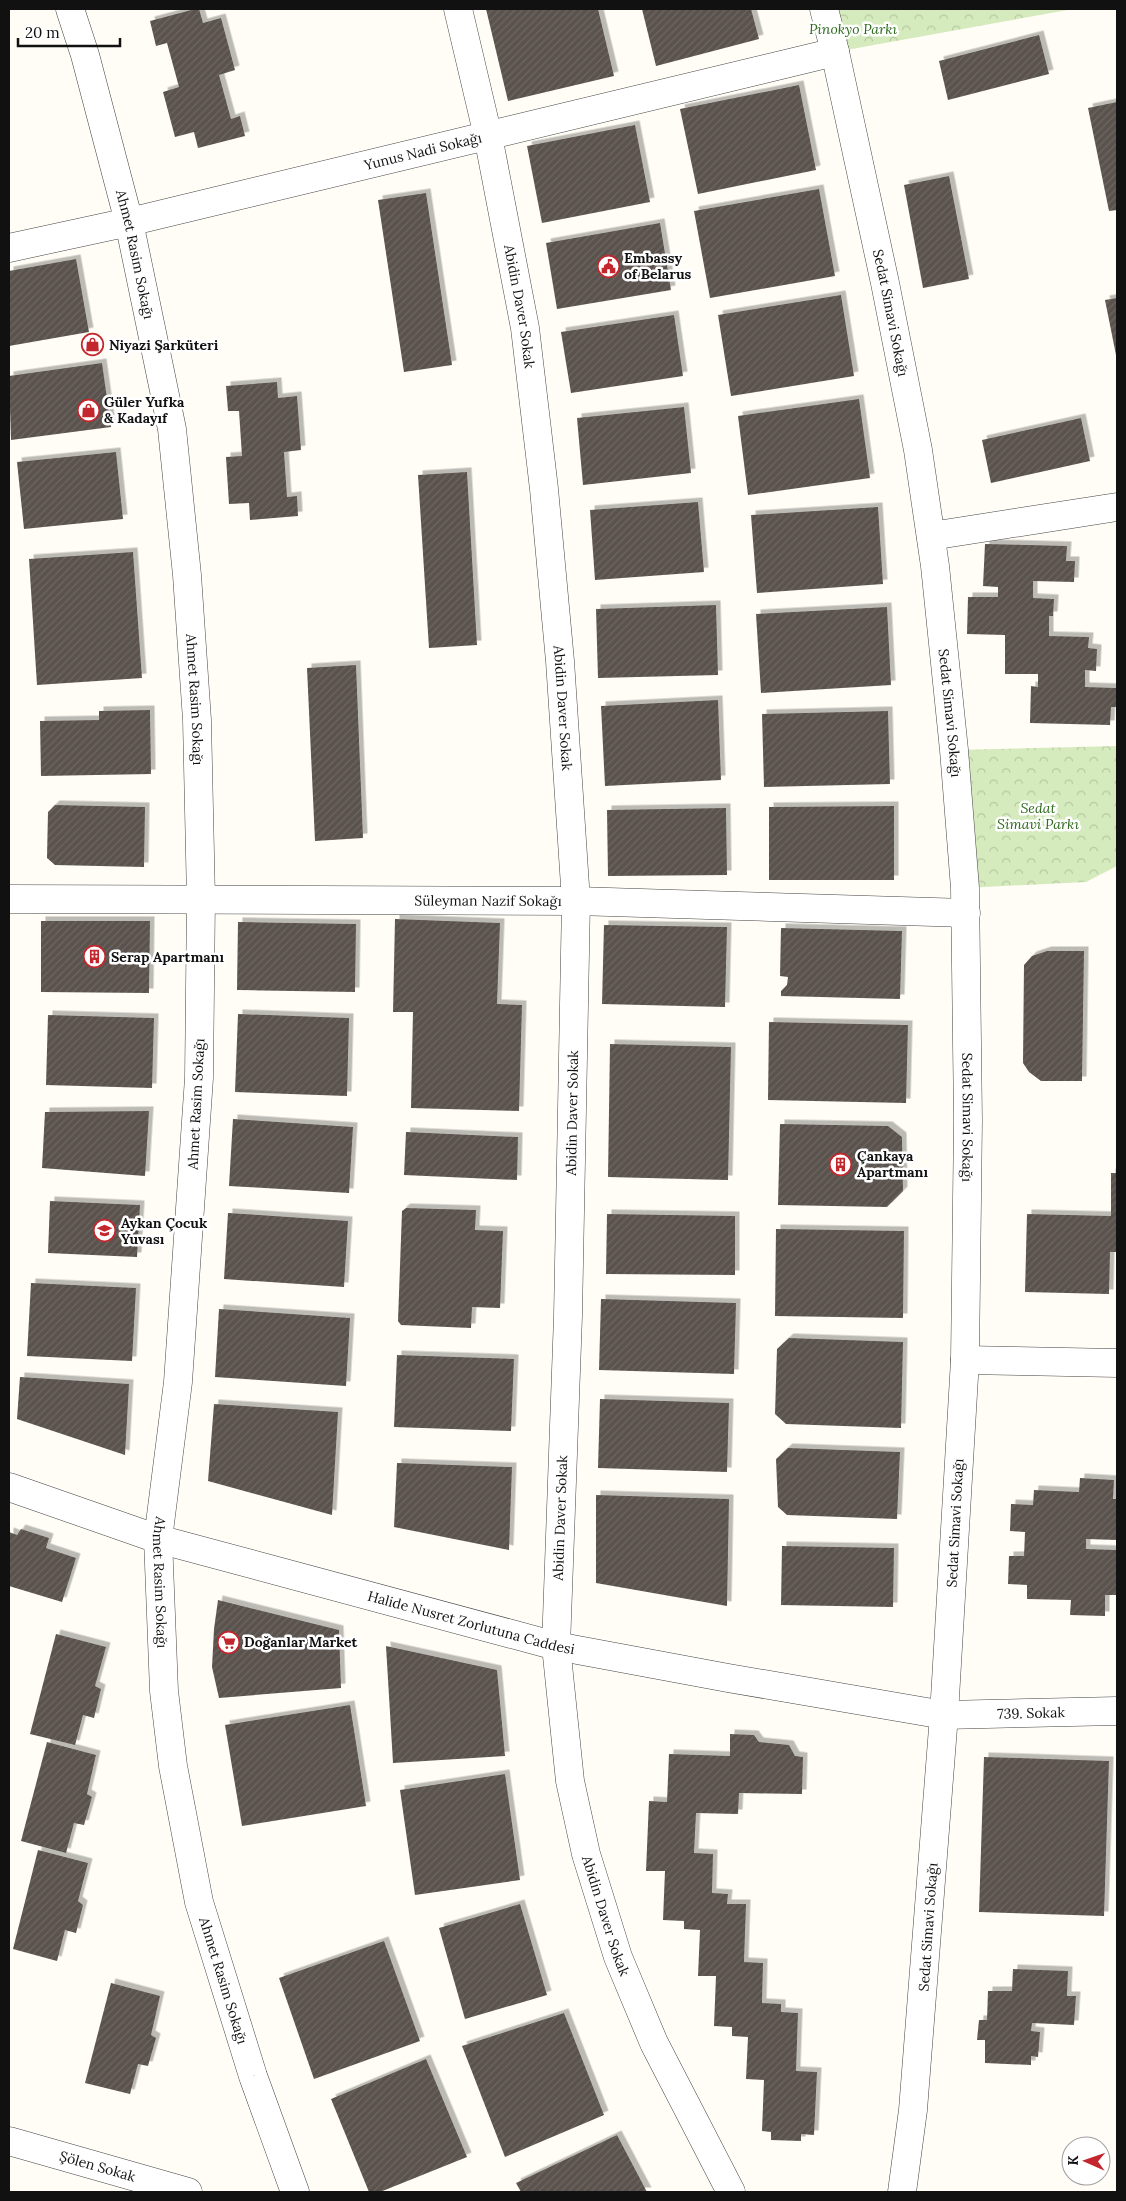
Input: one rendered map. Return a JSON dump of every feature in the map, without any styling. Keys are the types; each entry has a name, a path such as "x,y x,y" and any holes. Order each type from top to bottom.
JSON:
{"street":[{"name":"Ahmet Rasim Sokağı","path":"70,9 85,55 130,222 172,429 187,575 196,720 200,899 199,1078 178,1382 158,1539 164,1691 172,1766 199,1902 250,2067 295,2192"},
{"name":"Abidin Daver Sokak","path":"458,9 488,136 525,328 544,489 560,661 576,901 568,1316 556,1646 570,1780 586,1854 600,1905 618,1957 654,2043 731,2192"},
{"name":"Sedat Simavi Sokağı","path":"824,9 885,283 918,450 931,536 954,750 966,913 968,1120 965,1360 944,1714 913,2110 902,2192"},
{"name":"Yunus Nadi Sokağı","path":"9,248 130,222 835,52"},
{"path":"931,536 1117,507"},
{"name":"Süleyman Nazif Sokağı","path":"9,899 576,901 966,913"},
{"path":"965,1360 1117,1363"},
{"name":"Halide Nusret Zorlutuna Caddesi","path":"9,1487 158,1539 556,1646 728,1678 944,1714"},
{"name":"739. Sokak","path":"944,1714 1117,1711"},
{"name":"Şölen Sokak","path":"9,2141 188,2192"}],"green space":[{"name":"Pinokyo Parkı","path":"824,9 1073,9 835,52"},
{"name":"Sedat Simavi Parkı","path":"1117,746 1117,866 1086,882 965,888 954,750"}],"building":[{"path":"199,9 203,23 221,18 235,70 219,75 231,119 240,116 245,136 198,148 194,132 175,137 163,92 179,87 167,43 156,46 150,21"},
{"path":"486,9 598,9 614,76 508,101"},
{"path":"642,9 751,9 759,39 656,66"},
{"path":"1039,35 1049,74 948,100 939,61"},
{"path":"799,85 816,170 698,194 680,109"},
{"path":"1117,102 1117,210 1109,211 1088,108"},
{"path":"635,125 650,202 542,223 527,146"},
{"path":"949,176 969,279 923,288 904,185"},
{"path":"819,189 835,276 710,298 694,211"},
{"path":"426,193 452,365 404,372 378,200"},
{"name":"Embassy of Belarus","path":"660,223 671,290 557,309 546,243"},
{"path":"76,259 89,332 9,346 9,271"},
{"path":"841,295 854,376 731,396 718,315"},
{"path":"1117,298 1117,354 1116,355 1105,300"},
{"path":"674,315 683,376 571,393 561,332"},
{"path":"102,363 111,427 11,440 9,376"},
{"path":"277,382 278,398 297,396 301,450 284,452 287,497 297,496 298,516 250,520 249,503 229,504 226,457 242,456 239,411 228,411 226,386"},
{"path":"859,399 870,478 748,495 738,416"},
{"path":"684,407 691,473 583,485 577,418"},
{"path":"1081,418 1090,461 991,483 982,440"},
{"path":"116,452 123,519 24,529 17,462"},
{"path":"467,472 477,645 429,648 418,475"},
{"path":"698,502 704,572 595,580 590,510"},
{"path":"878,507 883,584 757,593 751,515"},
{"path":"985,544 1067,546 1066,561 1075,561 1074,582 1033,581 1033,598 1054,599 1053,616 1049,616 1049,636 1089,637 1088,648 1097,649 1096,671 1085,670 1085,687 1117,688 1116,707 1111,707 1110,725 1030,723 1031,686 1038,687 1038,674 1005,674 1005,635 967,634 968,597 998,597 998,587 983,586"},
{"path":"133,552 142,678 37,685 29,559"},
{"path":"716,605 718,675 598,678 596,609"},
{"path":"887,607 891,685 761,693 756,614"},
{"path":"356,665 363,838 315,841 307,668"},
{"path":"718,700 721,780 605,786 601,706"},
{"path":"150,710 151,774 41,776 40,721 99,720 99,711"},
{"path":"888,711 890,784 764,787 762,714"},
{"path":"55,805 145,807 144,867 55,865 47,858 48,812"},
{"path":"894,806 894,880 769,880 769,807"},
{"path":"726,808 727,875 608,876 607,810"},
{"path":"395,919 500,923 497,1004 522,1005 519,1111 411,1108 413,1012 393,1012"},
{"name":"Serap Apartmanı","path":"41,921 150,921 149,993 41,992"},
{"path":"238,922 356,924 355,992 237,990"},
{"path":"604,925 727,927 725,1007 602,1004"},
{"path":"781,928 902,931 900,999 781,996 781,991 787,985 788,977 780,976"},
{"path":"1047,951 1084,951 1082,1081 1041,1081 1029,1072 1023,1063 1024,965 1032,956"},
{"path":"238,1014 349,1018 347,1096 235,1092"},
{"path":"48,1015 154,1018 152,1088 46,1085"},
{"path":"769,1022 908,1025 906,1103 768,1100"},
{"path":"610,1044 731,1047 728,1180 608,1177"},
{"path":"149,1111 145,1176 42,1168 45,1112"},
{"path":"233,1119 353,1127 349,1193 229,1186"},
{"name":"Çankaya Apartmanı","path":"780,1124 888,1126 902,1137 903,1191 887,1207 778,1205"},
{"path":"406,1132 518,1137 517,1180 404,1175"},
{"path":"1111,1173 1117,1173 1117,1252 1110,1252 1109,1294 1025,1292 1027,1214 1111,1216"},
{"path":"50,1201 140,1205 137,1257 48,1253"},
{"path":"406,1208 476,1210 475,1230 503,1231 500,1308 472,1307 471,1328 401,1325 398,1321 402,1211"},
{"path":"228,1213 348,1221 344,1287 224,1279"},
{"path":"607,1214 735,1216 735,1275 606,1274"},
{"path":"776,1229 904,1231 903,1318 775,1316"},
{"path":"31,1283 136,1288 132,1361 27,1356"},
{"path":"601,1299 736,1303 734,1374 599,1370"},
{"path":"219,1309 350,1318 346,1386 215,1377"},
{"path":"789,1338 903,1342 901,1428 786,1424 775,1414 777,1349"},
{"path":"397,1355 514,1359 511,1431 394,1427"},
{"path":"20,1377 129,1384 125,1455 17,1419"},
{"path":"600,1399 729,1403 727,1472 598,1468"},
{"path":"214,1404 338,1412 332,1515 208,1481"},
{"path":"788,1448 900,1452 897,1519 787,1515 778,1507 776,1459"},
{"path":"397,1463 512,1467 509,1550 394,1527"},
{"path":"1080,1478 1114,1480 1113,1499 1117,1499 1117,1540 1086,1539 1086,1549 1117,1550 1117,1595 1105,1595 1105,1616 1070,1615 1071,1600 1027,1599 1027,1585 1008,1584 1009,1556 1024,1556 1025,1532 1010,1531 1011,1504 1033,1505 1034,1490 1079,1492"},
{"path":"596,1495 729,1499 727,1606 596,1583"},
{"path":"21,1529 49,1538 46,1548 76,1558 62,1602 9,1586 9,1532 17,1535"},
{"path":"782,1546 894,1548 893,1607 781,1605"},
{"path":"218,1600 339,1630 341,1688 219,1698 212,1667"},
{"path":"56,1634 106,1647 95,1686 101,1689 94,1718 83,1715 75,1745 30,1734"},
{"path":"386,1646 497,1670 505,1756 393,1763"},
{"path":"350,1705 366,1806 242,1826 225,1725"},
{"path":"730,1734 754,1735 759,1742 789,1745 795,1756 803,1757 802,1794 739,1793 738,1814 696,1813 694,1853 713,1854 712,1893 728,1894 727,1904 746,1904 744,1962 763,1963 762,2003 781,2004 781,2012 798,2013 796,2071 817,2072 814,2135 801,2134 801,2141 771,2140 771,2132 762,2131 764,2080 746,2079 748,2037 732,2036 732,2027 714,2026 716,1976 698,1976 700,1930 684,1929 684,1921 663,1920 665,1871 646,1871 649,1801 667,1802 669,1754 730,1756"},
{"path":"47,1742 96,1755 87,1794 92,1797 84,1825 74,1823 66,1853 21,1841"},
{"path":"984,1757 1109,1761 1104,1916 979,1912"},
{"path":"505,1774 520,1880 415,1895 400,1790"},
{"path":"38,1850 88,1863 78,1901 83,1905 76,1933 65,1930 57,1961 13,1949"},
{"path":"520,1904 547,1995 465,2019 439,1928"},
{"path":"384,1941 420,2041 314,2079 279,1978"},
{"path":"1013,1969 1068,1971 1067,1996 1076,1996 1074,2025 1032,2023 1031,2031 1040,2032 1038,2057 1031,2056 1031,2065 985,2063 985,2040 977,2040 979,2020 987,2020 988,1991 1012,1991"},
{"path":"111,1983 160,1996 151,2035 156,2038 148,2066 138,2064 130,2094 85,2083"},
{"path":"564,2013 604,2115 505,2157 462,2046"},
{"path":"426,2059 467,2157 380,2192 369,2192 331,2099"},
{"path":"617,2135 647,2192 521,2192 516,2183"}],"place":[{"name":"Embassy of Belarus","path":"608,266"},
{"name":"Niyazi Şarküteri","path":"93,345"},
{"name":"Güler Yufka & Kadayıf","path":"88,410"},
{"name":"Serap Apartmanı","path":"95,957"},
{"name":"Çankaya Apartmanı","path":"841,1164"},
{"name":"Aykan Çocuk Yuvası","path":"105,1231"},
{"name":"Doğanlar Market","path":"228,1642"}]}
